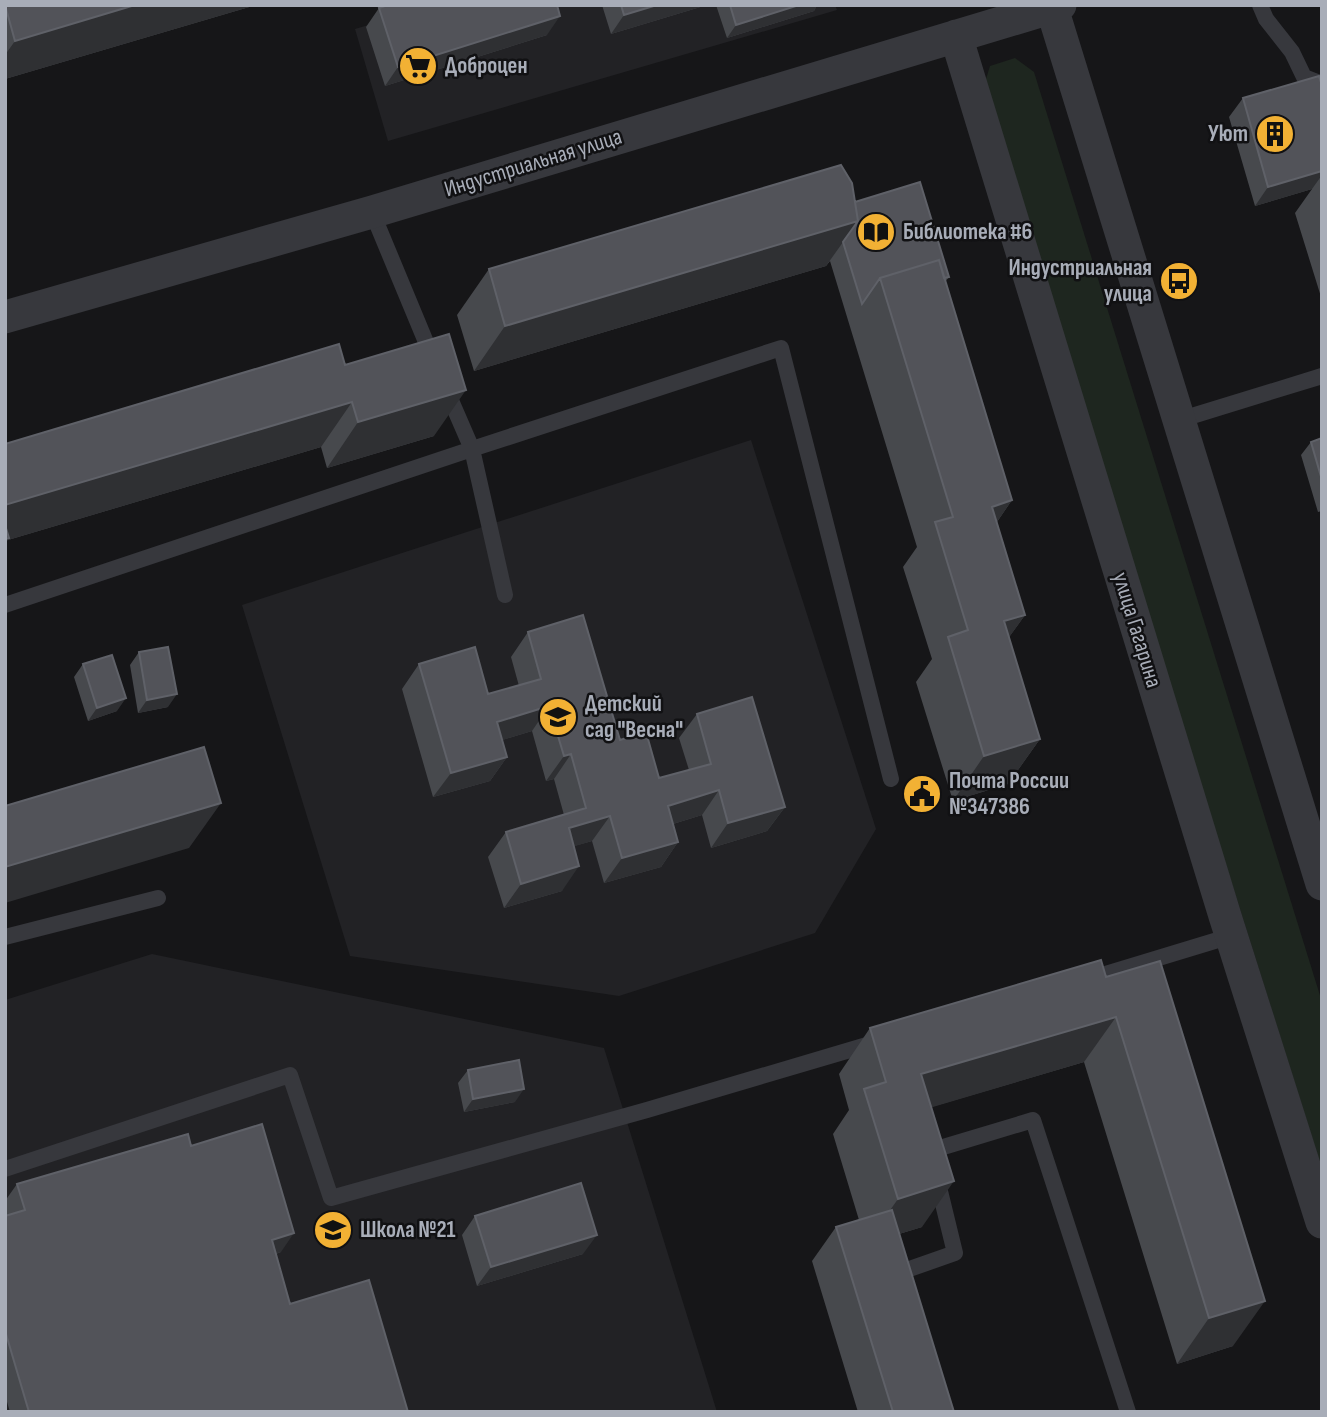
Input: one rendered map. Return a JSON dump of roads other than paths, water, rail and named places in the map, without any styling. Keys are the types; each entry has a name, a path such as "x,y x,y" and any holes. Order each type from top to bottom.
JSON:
{"street":[{"name":"Индустриальная улица","path":"5,317 372,212 1054,6"},
{"path":"1054,6 1179,420 1314,829 1322,884"},
{"name":"улица Гагарина","path":"956,36 1231,936 1315,1181 1322,1223"}],"lane":[{"path":"1260,5 1266,19 1292,52 1304,77 1322,84"},
{"path":"372,212 472,449 505,595"},
{"path":"5,605 781,348 891,779"},
{"path":"1179,420 1322,376"},
{"path":"5,937 158,898"},
{"path":"1065,986 1231,936"},
{"path":"5,1169 290,1075 331,1198 647,1110 895,1036"},
{"path":"906,1298 898,1273 955,1253 930,1151 1033,1120 1128,1412"}],"place":[{"name":"Доброцен","path":"418,66"},
{"name":"Уют","path":"1275,134"},
{"name":"Библиотека #6","path":"876,232"},
{"name":"Индустриальная улица","path":"1179,281"},
{"name":"Детский сад \"Весна\"","path":"558,717"},
{"name":"Почта России №347386","path":"922,794"},
{"name":"Школа №21","path":"333,1230"}]}
